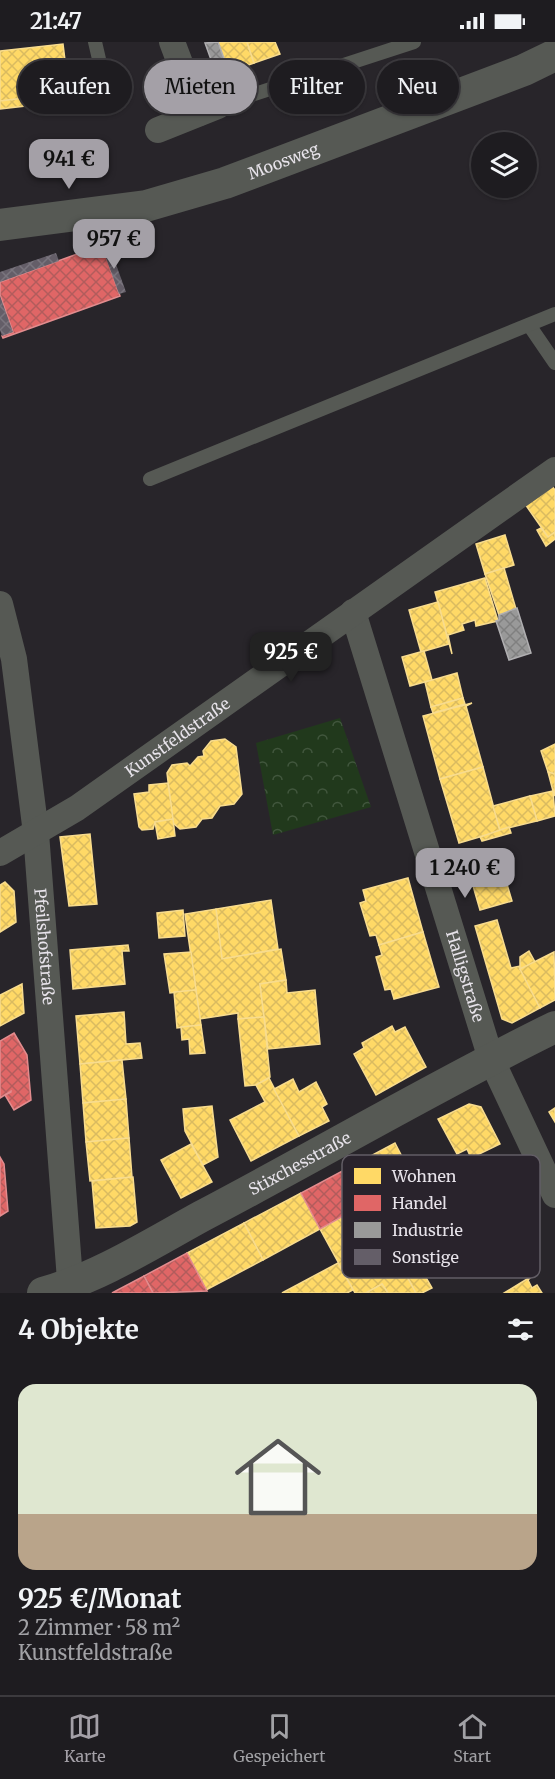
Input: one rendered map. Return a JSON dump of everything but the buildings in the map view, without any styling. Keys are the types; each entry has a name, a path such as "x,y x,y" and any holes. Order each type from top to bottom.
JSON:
{"street":[{"path":"172,42 182,60"},
{"name":"Moosweg","path":"0,225 146,206 225,183 524,70 555,55"},
{"path":"158,130 196,114"},
{"name":"Kunstfeldstraße","path":"0,853 77,808 555,470"},
{"name":"Pfeilshofstraße","path":"0,604 14,659 36,833 61,1290"},
{"name":"Halligstraße","path":"353,612 491,1059 536,1155"},
{"name":"Stixchesstraße","path":"61,1290 268,1182 491,1059 555,1027"},
{"name":"Halligstraße","path":"540,1163 555,1195"}],"lane":[{"path":"95,42 99,60"},
{"path":"257,93 414,42"},
{"path":"150,479 555,314"},
{"path":"529,325 555,363"}],"green space":[{"path":"340,718 371,807 273,835 256,743"}]}
